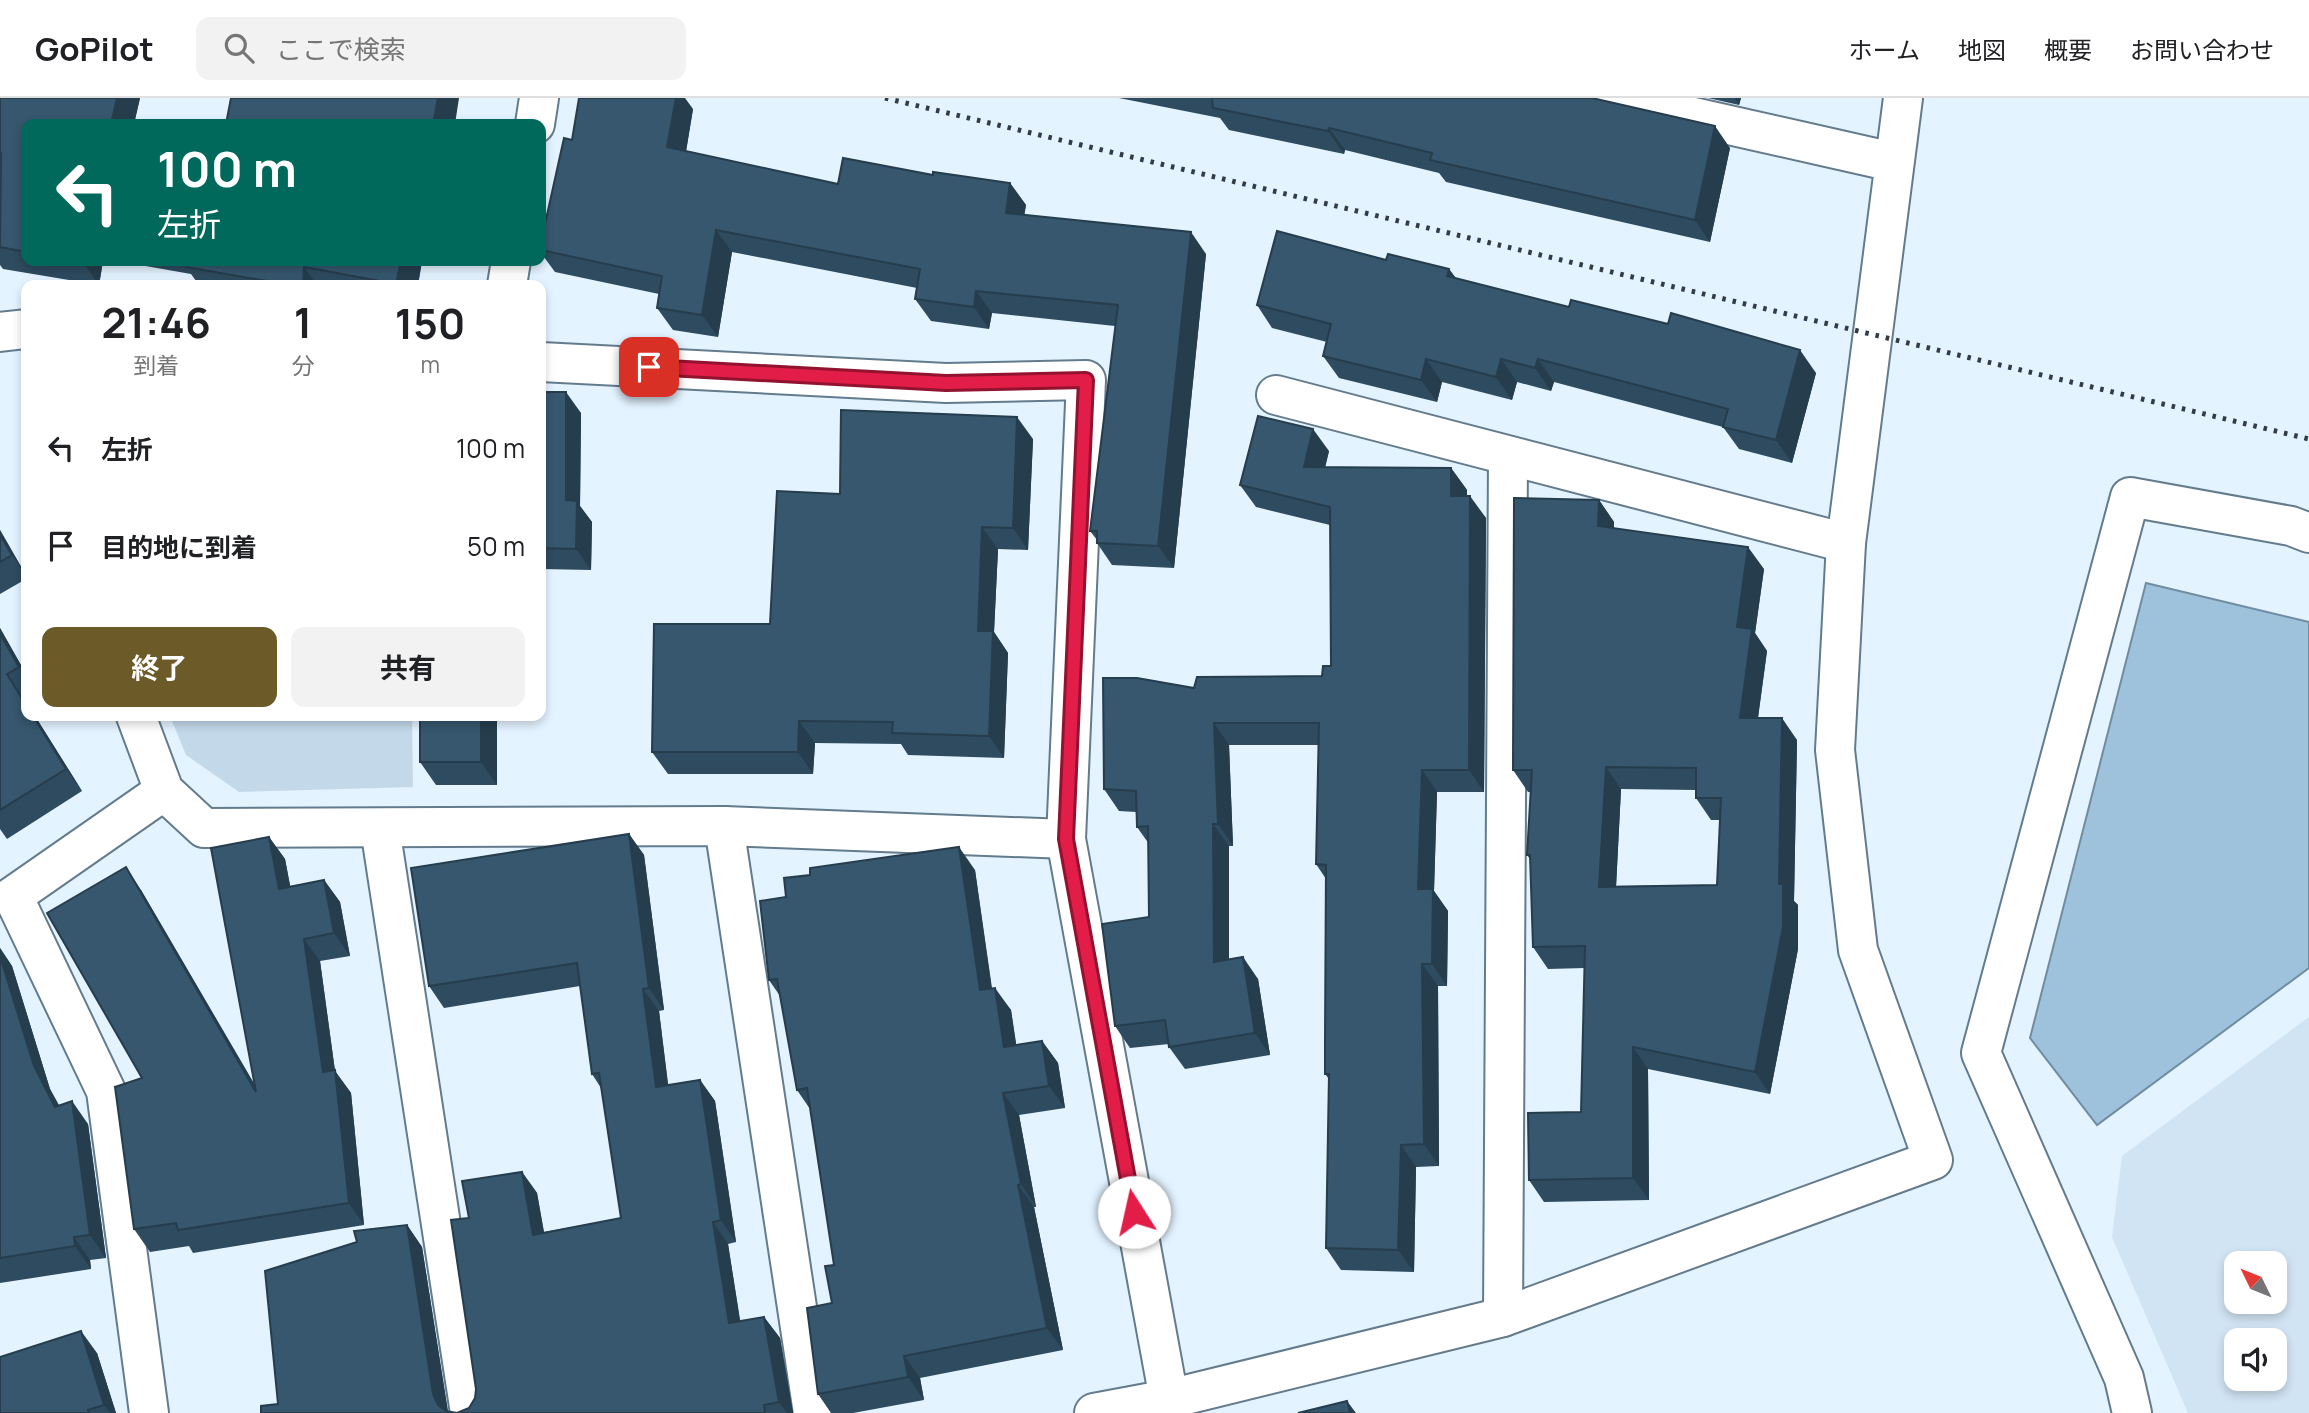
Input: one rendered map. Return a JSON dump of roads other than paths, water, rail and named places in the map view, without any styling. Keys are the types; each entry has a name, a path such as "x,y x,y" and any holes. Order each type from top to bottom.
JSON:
{"street":[{"path":"536,119 539,98"},
{"path":"1609,98 1893,162"},
{"path":"1094,1413 1169,1399 1503,1317 1933,1160 1858,950 1835,750 1846,543 1903,98"},
{"path":"0,332 21,329"},
{"path":"546,362 946,383 1086,380 1066,839 1169,1399"},
{"path":"1276,396 1846,543"},
{"path":"1503,1317 1508,457"},
{"path":"2132,1413 2124,1378 1981,1053 2130,497 2291,526 2309,533"},
{"path":"138,721 164,791 204,828 724,826 1066,839"},
{"path":"149,1413 106,1091 6,886 164,791"},
{"path":"724,826 813,1413"},
{"path":"380,828 470,1413"}],"railway":[{"path":"885,98 2309,439"}]}
